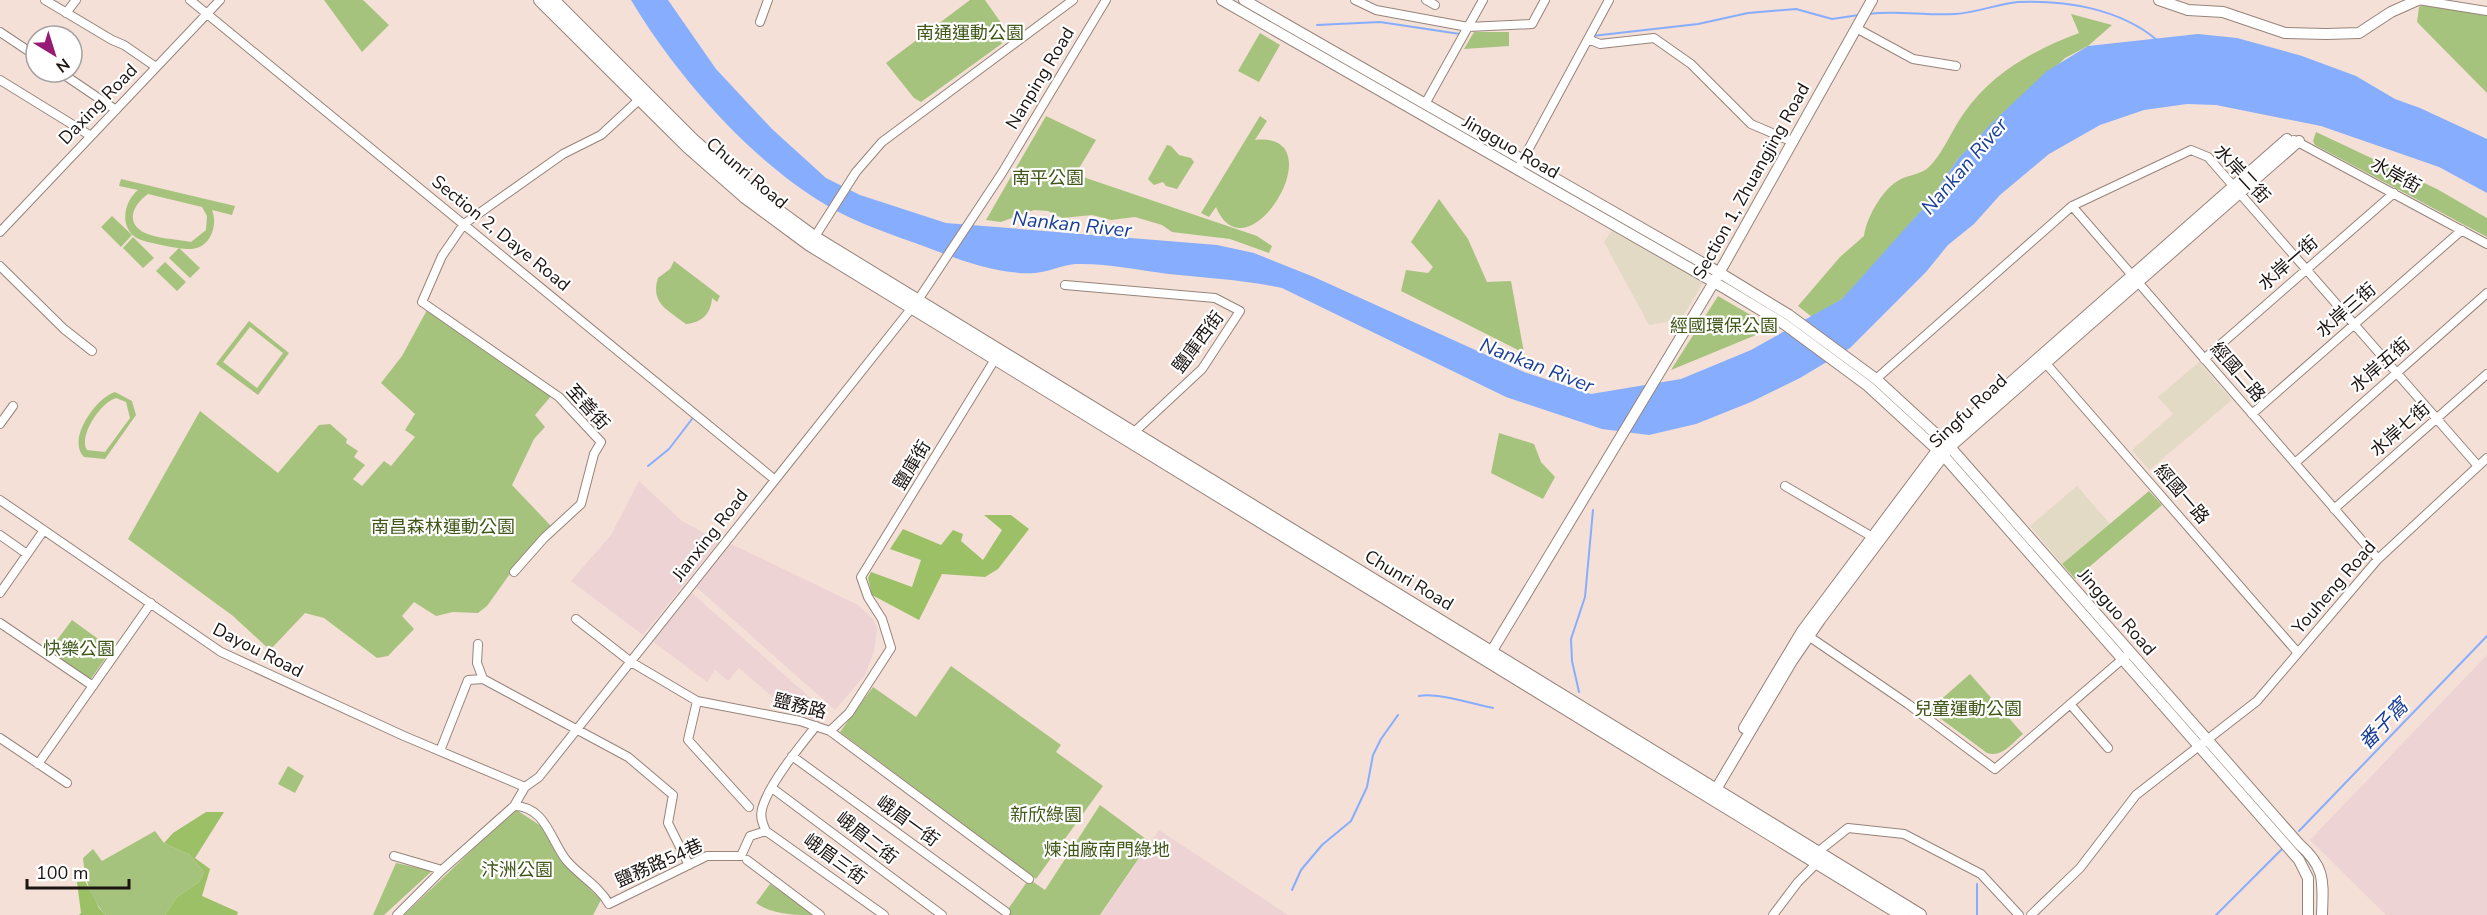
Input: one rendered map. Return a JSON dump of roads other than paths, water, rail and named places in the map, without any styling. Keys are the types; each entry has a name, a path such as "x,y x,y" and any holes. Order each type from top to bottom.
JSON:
{"main road":[{"name":"Chunri Road","path":"540,0 693,140 812,241 919,299 962,333 997,355 1910,914"},
{"name":"Chunri Road","path":"553,0 643,95"}],"street":[{"path":"45,0 124,45 156,67"},
{"path":"66,13 76,0"},
{"name":"Section 2, Daye Road","path":"190,0 774,478"},
{"name":"Daxing Road","path":"0,232 220,0"},
{"path":"760,22 768,0"},
{"path":"812,241 853,176 882,142 1073,0"},
{"name":"Nanping Road","path":"919,299 1002,173 1106,0"},
{"name":"Jingguo Road","path":"1222,0 1520,164 1717,277 1786,319 1840,358 1876,379 1943,448 2203,743 2316,859 2321,877 2322,915"},
{"name":"Jingguo Road","path":"1244,0 1425,104 1520,164"},
{"path":"1354,0 1376,10 1465,32 1532,24 1545,0"},
{"path":"1425,104 1483,0"},
{"path":"1520,164 1609,0"},
{"name":"Section 1, Zhuangjing Road","path":"1489,655 1717,277 1872,0"},
{"path":"2159,0 2188,10 2223,12 2285,33 2359,33 2391,12 2418,0 2487,11"},
{"path":"1857,25 1912,59 1956,66"},
{"path":"0,32 24,48"},
{"path":"1590,36 1600,44 1654,38 1691,64 1751,123 1793,142"},
{"path":"0,80 91,136"},
{"path":"78,84 116,110"},
{"path":"464,224 563,154 601,135 643,95"},
{"name":"Singfu Road","path":"1710,792 1805,634 1943,448 2293,140"},
{"name":"水岸街","path":"2293,140 2487,244"},
{"name":"水岸二街","path":"1876,379 2072,206 2191,150 2208,157 2478,466"},
{"name":"水岸一街","path":"2204,359 2394,193"},
{"name":"經國二路","path":"2072,206 2379,559"},
{"name":"至善街","path":"464,224 442,256 422,302 559,397 601,442 594,454 581,504 544,538 514,572"},
{"name":"水岸三街","path":"2252,414 2462,230"},
{"path":"0,266 64,329 92,351"},
{"name":"鹽庫西街","path":"1065,285 1215,298 1240,311 1203,369 1131,436"},
{"name":"水岸五街","path":"2295,463 2487,293"},
{"name":"Jianxing Road","path":"397,915 442,870 514,806 525,787 539,777 632,662 774,478 919,299"},
{"name":"鹽庫街","path":"830,731 849,713 891,648 882,619 868,597 861,578 997,355"},
{"name":"Jingguo Road","path":"1840,358 1876,393 1943,448"},
{"name":"經國一路","path":"2043,360 2298,653"},
{"name":"水岸七街","path":"2334,509 2487,374"},
{"path":"0,424 13,406"},
{"name":"Youheng Road","path":"2031,915 2080,868 2136,795 2257,701 2379,559 2487,458"},
{"path":"1785,486 1875,539"},
{"name":"Dayou Road","path":"0,500 221,652 440,752 525,787"},
{"path":"0,592 44,530"},
{"path":"0,535 27,554"},
{"path":"38,764 151,603"},
{"name":"鹽務路","path":"576,619 632,662 698,701 830,731 1029,879"},
{"path":"0,623 93,686"},
{"path":"1805,634 1908,704 1995,769 2126,656"},
{"path":"478,644 477,663 483,679"},
{"path":"440,752 462,689 468,680 483,679 628,757 673,795 668,823 689,865"},
{"path":"698,701 688,740 749,807"},
{"path":"2070,704 2108,748"},
{"path":"766,831 761,821 762,806 792,756 816,726"},
{"path":"0,738 67,783"},
{"name":"Jingguo Road","path":"2203,743 2299,860 2308,878 2308,915"},
{"name":"峨眉一街","path":"792,756 1006,912"},
{"name":"峨眉二街","path":"772,789 942,915"},
{"name":"鹽務路54巷","path":"514,806 521,806 550,828 567,861 609,904 714,855 732,858 741,856 750,836 766,831"},
{"path":"1773,915 1817,858 1848,828 1904,834 1981,874 2019,915"},
{"name":"峨眉三街","path":"766,831 884,915"},
{"path":"394,856 442,870"},
{"path":"747,860 819,915"}],"water":[{"name":"Nankan River","path":"631,0 668,0 716,69 772,129 826,178 860,195 946,223 1217,245 1254,253 1314,277 1524,372 1591,394 1681,379 1751,350 1842,299 1928,203 1958,159 1992,123 2047,71 2088,46 2198,34 2237,38 2302,56 2356,76 2395,99 2487,139 2487,193 2439,167 2321,126 2216,105 2187,104 2144,110 2100,125 2049,154 2000,195 1974,224 1948,245 1926,272 1850,348 1800,378 1751,402 1696,424 1649,435 1602,429 1506,397 1282,288 1099,265 1075,264 1035,273 1007,272 966,261 862,223 838,212 798,187 743,140 692,86 669,57"}],"waterway":[{"path":"1868,14 1955,14 2018,2 2055,3 2110,14 2142,29 2157,40"},
{"path":"1592,36 1698,24 1748,13 1796,9 1832,19 1859,15"},
{"path":"1317,25 1380,22 1460,34"},
{"path":"648,466 669,449 692,419"},
{"path":"1579,692 1572,661 1571,639 1585,597 1593,510"},
{"name":"番子窩","path":"2299,831 2487,636"},
{"path":"1419,696 1445,697 1493,708"},
{"path":"1292,890 1301,870 1322,845 1351,821 1367,787 1373,755 1398,715"},
{"name":"番子窩","path":"2216,915 2284,847"},
{"path":"1977,884 1977,915"}],"park label":[{"name":"南通運動公園","path":"970,33"},
{"name":"南平公園","path":"1048,178"},
{"name":"經國環保公園","path":"1724,326"},
{"name":"南昌森林運動公園","path":"443,527"},
{"name":"快樂公園","path":"79,649"},
{"name":"兒童運動公園","path":"1968,709"},
{"name":"新欣綠園","path":"1046,815"},
{"name":"煉油廠南門綠地","path":"1107,850"},
{"name":"汴洲公園","path":"517,870"}]}
